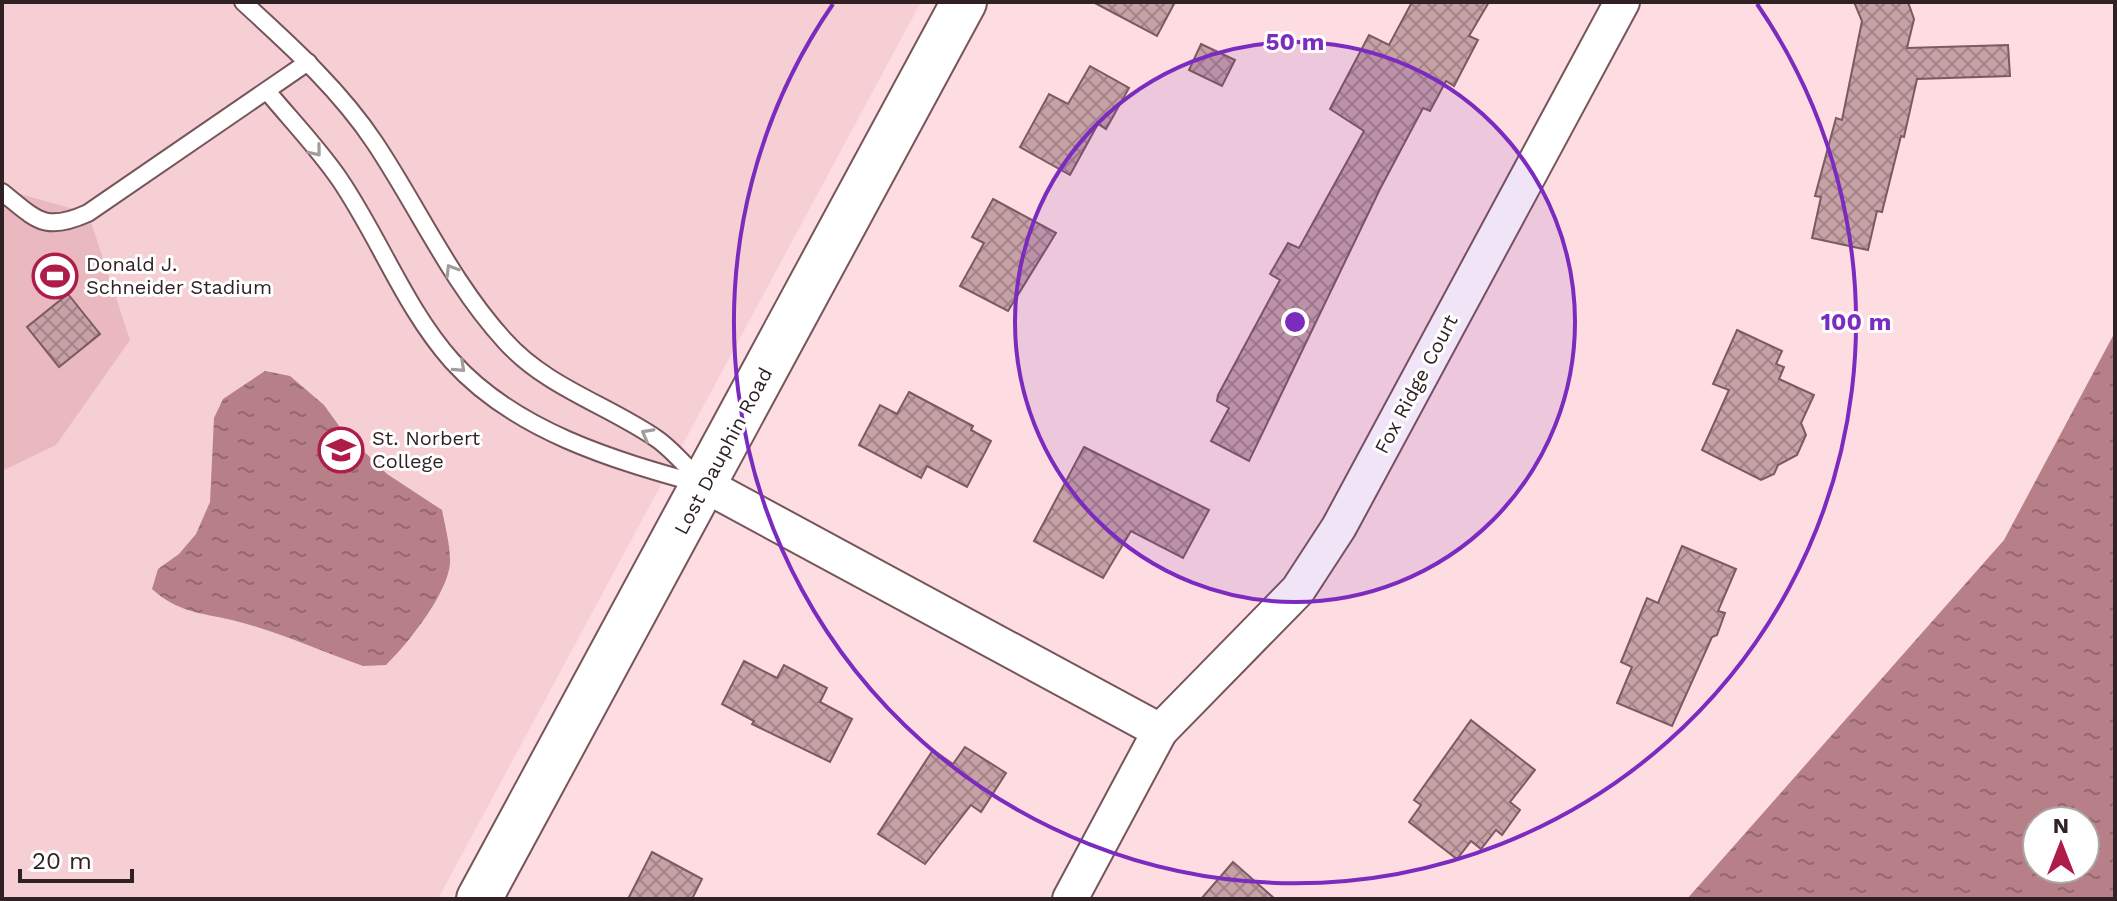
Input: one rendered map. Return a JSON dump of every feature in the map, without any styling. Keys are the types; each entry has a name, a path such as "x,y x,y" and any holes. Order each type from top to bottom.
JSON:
{"main road":[{"name":"Lost Dauphin Road","path":"479,899 964,2"}],"street":[{"name":"Fox Ridge Court","path":"1070,899 1160,731 1298,590 1339,527 1622,2"},
{"path":"705,485 1160,731"}],"lane":[{"path":"243,2 308,62 375,144 464,291 507,344 569,392 658,440 705,485"},
{"path":"2,192 40,222 62,225 88,213 308,62"},
{"path":"267,91 340,179 426,327 454,363 498,399 565,440 621,463 705,485"}],"shaded area":[{"name":"St. Norbert College","path":"2,2 921,2 438,899 2,899"},
{"name":"Donald J. Schneider Stadium","path":"2,189 88,213 130,340 56,445 2,471"}],"water":[{"path":"2115,332 2115,899 1687,899 2004,540"},
{"path":"265,371 290,376 324,405 342,430 387,474 442,510 450,560 443,586 416,631 386,665 363,666 265,630 190,610 171,603 152,589 158,569 179,554 196,534 210,502 214,418 223,399"}],"building":[{"path":"1093,2 1175,2 1157,36"},
{"path":"1412,2 1489,2 1469,36 1478,40 1454,86 1446,81 1430,111 1423,108 1380,189 1249,461 1211,441 1229,408 1217,401 1218,395 1280,280 1270,274 1288,243 1299,248 1364,131 1330,109 1369,35 1389,45"},
{"path":"1854,2 1908,2 1914,19 1907,48 2008,45 2010,76 1917,79 1904,137 1901,136 1882,212 1877,211 1868,250 1812,238 1821,197 1815,196 1836,118 1842,120 1862,21"},
{"path":"1201,44 1235,60 1222,86 1189,70"},
{"path":"1090,66 1129,88 1106,129 1098,124 1070,175 1020,147 1049,94 1068,104"},
{"path":"993,199 1056,233 1008,311 960,286 984,243 972,237"},
{"path":"68,294 100,334 59,367 27,327"},
{"path":"1737,330 1782,351 1776,364 1784,367 1779,379 1814,395 1801,423 1806,435 1797,455 1778,465 1774,474 1761,480 1702,450 1729,390 1713,384"},
{"path":"909,392 973,426 971,430 991,441 967,487 927,466 921,478 859,445 880,405 897,414"},
{"path":"1084,447 1209,510 1183,558 1131,531 1103,578 1034,541"},
{"path":"1682,546 1736,569 1718,611 1725,613 1717,635 1712,637 1672,726 1617,703 1632,667 1621,662 1647,598 1658,603"},
{"path":"744,661 777,678 784,665 827,688 820,702 852,719 830,762 752,724 754,721 722,704"},
{"path":"1471,720 1535,770 1510,802 1520,810 1502,835 1496,830 1481,849 1471,841 1457,859 1409,822 1421,805 1414,800"},
{"path":"965,747 1006,773 981,812 971,805 925,864 878,834 933,750 953,764"},
{"path":"652,852 702,879 692,899 628,899"},
{"path":"1233,862 1275,899 1201,899"}],"place":[{"name":"Donald J. Schneider Stadium","path":"55,276"},
{"name":"St. Norbert College","path":"341,450"}]}
